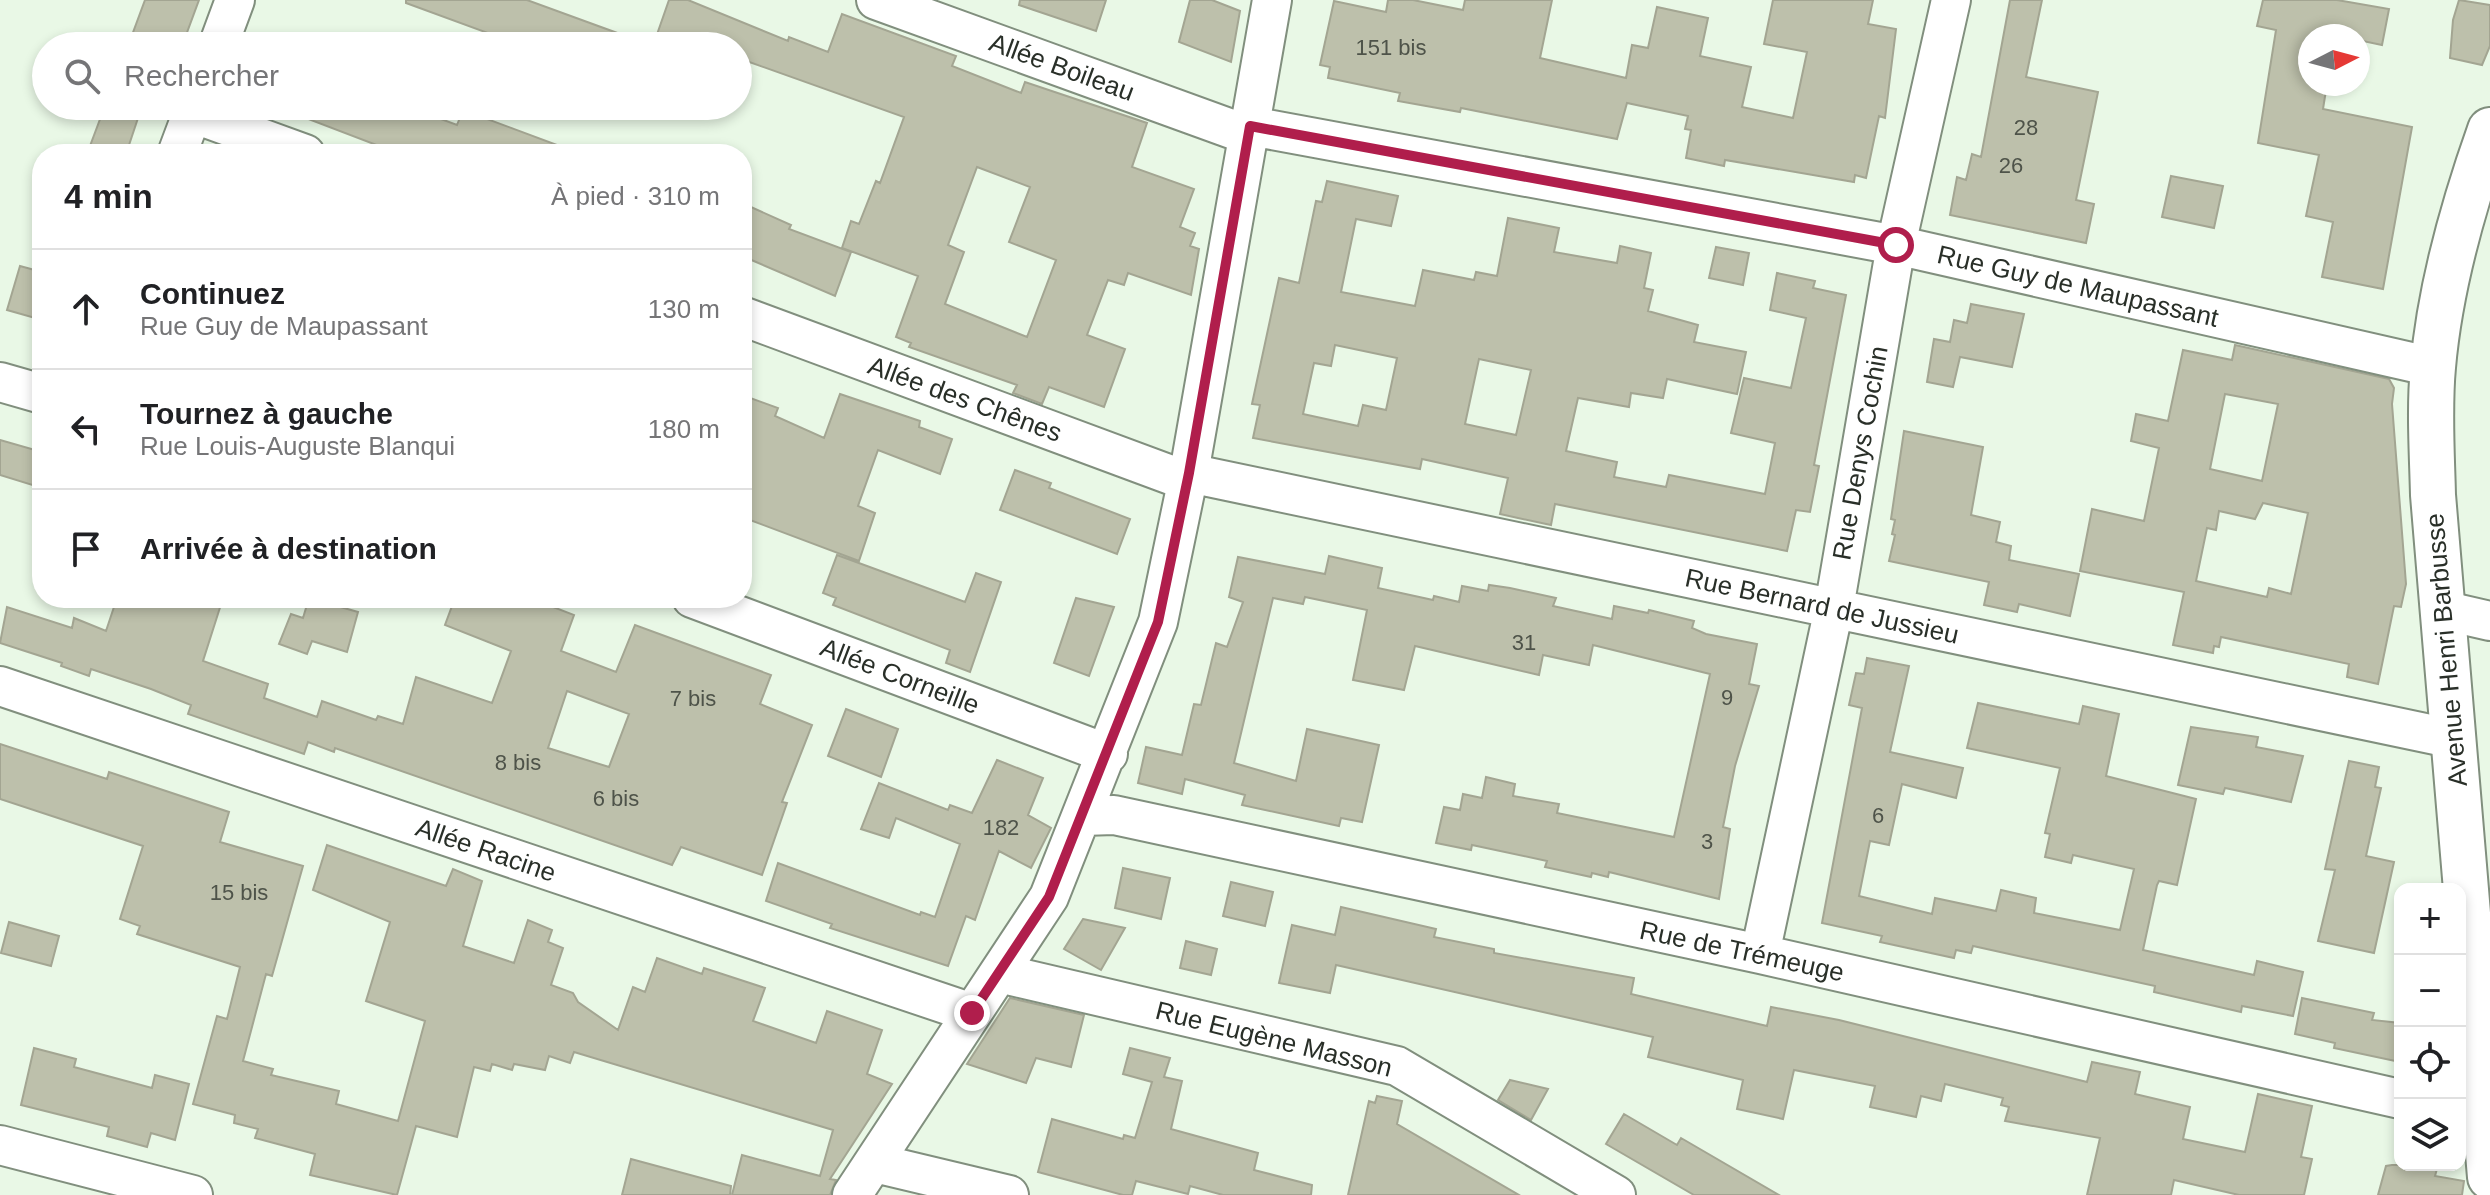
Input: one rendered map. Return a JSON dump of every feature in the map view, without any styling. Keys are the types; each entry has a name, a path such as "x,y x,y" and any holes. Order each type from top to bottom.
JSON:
{"street":[{"path":"223,32 235,0"},
{"name":"Allée Boileau","path":"876,0 1249,130"},
{"path":"852,1195 1049,897 1158,622 1188,477 1272,0"},
{"name":"Rue Denys Cochin","path":"1760,954 1834,608 1896,245 1951,0"},
{"path":"181,144 190,120"},
{"path":"221,120 280,144"},
{"name":"Rue Guy de Maupassant","path":"1249,130 1896,245 2433,367"},
{"name":"Avenue Henri Barbusse","path":"2490,130 2464,205 2433,367 2433,495 2454,739 2482,997 2472,1115 2490,1177"},
{"name":"Allée des Chênes","path":"752,320 1188,477"},
{"path":"0,382 32,391"},
{"name":"Rue Bernard de Jussieu","path":"1188,477 1834,608 2454,739"},
{"name":"Allée Corneille","path":"719,608 1108,754"},
{"path":"2442,610 2490,621"},
{"name":"Allée Racine","path":"0,686 972,1013"},
{"name":"Rue de Trémeuge","path":"1083,816 1114,815 1760,954 2394,1098"},
{"name":"Rue Eugène Masson","path":"999,973 1397,1066 1616,1195"},
{"path":"0,1145 193,1195"},
{"path":"875,1163 1009,1195"}],"building":[{"path":"145,0 199,0 187,32 133,32"},
{"path":"406,0 527,0 615,32 485,32 406,3"},
{"path":"669,0 688,0 788,41 789,37 828,52 842,14 956,56 952,66 1021,93 1025,82 1147,123 1132,167 1194,189 1180,227 1195,233 1190,246 1199,249 1191,295 1128,273 1124,285 1108,280 1087,335 1125,349 1104,407 1049,387 1042,404 1013,393 1017,385 909,347 911,343 896,337 918,276 842,248 851,221 859,224 876,181 880,183 904,117 752,63 752,32 658,32","holes":["977,167 1030,187 1009,242 1056,260 1027,337 945,304 964,252 948,245"]},
{"path":"1020,0 1106,0 1096,31 1019,5"},
{"path":"1190,0 1212,0 1240,11 1231,62 1179,42"},
{"path":"1388,0 1413,0 1463,10 1465,0 1552,0 1540,58 1626,78 1632,45 1648,48 1657,7 1708,18 1700,56 1751,67 1742,107 1793,118 1807,52 1764,44 1773,0 1873,0 1868,24 1896,29 1885,118 1879,116 1866,178 1855,175 1854,182 1725,160 1724,166 1686,158 1691,130 1685,129 1688,116 1627,103 1617,139 1461,108 1460,112 1398,101 1400,93 1328,78 1330,67 1320,65 1334,1 1386,12"},
{"path":"2010,0 2042,0 2026,77 2098,92 2076,200 2094,204 2086,243 1950,215 1957,177 1966,180 1972,154 1981,157"},
{"path":"2263,0 2337,0 2389,9 2382,45 2370,42 2370,24 2298,24 2298,96 2325,96 2323,109 2412,127 2383,289 2322,277 2333,222 2306,216 2319,155 2258,143 2276,30 2257,26"},
{"path":"2459,0 2490,5 2490,46 2482,65 2450,58 2453,20"},
{"path":"100,120 137,120 129,144 91,144"},
{"path":"311,120 444,120 457,125 459,120 490,120 554,144 374,144"},
{"path":"2171,176 2223,186 2214,228 2162,217"},
{"path":"1327,181 1398,196 1391,226 1356,219 1341,292 1415,306 1423,270 1474,280 1476,272 1497,276 1508,218 1559,228 1554,252 1617,263 1620,246 1651,253 1644,288 1653,290 1648,311 1698,325 1694,342 1746,352 1737,394 1667,379 1663,398 1631,393 1629,407 1578,398 1566,451 1617,462 1614,477 1666,487 1669,475 1765,494 1775,443 1731,433 1744,378 1791,388 1806,318 1770,310 1777,273 1815,281 1813,288 1846,295 1814,465 1819,466 1810,512 1796,510 1787,551 1555,504 1551,525 1500,514 1508,478 1422,459 1420,469 1253,438 1260,405 1252,404 1279,278 1299,283 1316,201 1322,202","holes":["1335,345 1397,358 1386,410 1363,405 1358,426 1303,414 1314,363 1331,366","1479,359 1531,370 1516,435 1465,424"]},
{"path":"752,207 791,225 789,229 851,252 835,296 752,260"},
{"path":"1716,247 1749,253 1743,285 1709,278"},
{"path":"20,266 32,269 32,317 7,310"},
{"path":"1971,304 2024,314 2012,367 1960,357 1953,387 1927,382 1934,339 1950,342 1954,320 1967,323"},
{"path":"2235,345 2389,379 2394,388 2392,404 2406,584 2401,607 2394,606 2378,684 2347,677 2349,664 2221,637 2219,647 2214,646 2213,653 2173,645 2184,592 2080,571 2092,509 2144,521 2159,448 2131,441 2136,414 2168,421 2183,350 2232,360","holes":["2225,394 2278,404 2262,481 2210,469","2263,503 2308,513 2291,594 2269,588 2267,597 2196,581 2207,528 2216,530 2219,511 2255,519"]},
{"path":"840,394 920,421 919,427 952,439 940,474 878,450 858,506 875,513 859,561 752,521 752,399 778,408 775,416 824,438"},
{"path":"1904,431 1983,447 1971,515 2000,522 1996,542 2011,546 2009,560 2079,574 2070,616 2019,604 2017,612 1984,605 1989,582 1889,561 1895,535 1892,534 1895,520 1891,519"},
{"path":"0,440 32,449 32,485 0,475"},
{"path":"1015,470 1051,483 1049,488 1130,519 1117,554 1000,510"},
{"path":"837,555 965,602 976,573 1001,582 970,672 946,663 950,650 833,605 836,598 823,593"},
{"path":"1329,556 1382,568 1378,588 1433,600 1434,596 1459,602 1462,586 1488,591 1489,585 1556,598 1553,606 1612,619 1614,606 1648,613 1649,610 1694,621 1692,628 1706,634 1757,644 1749,684 1759,686 1735,766 1723,827 1730,829 1719,899 1609,872 1608,877 1592,873 1591,877 1545,867 1547,861 1472,845 1471,850 1436,843 1444,807 1460,810 1463,794 1482,798 1486,777 1515,784 1513,796 1559,804 1557,813 1674,837 1710,674 1593,645 1589,665 1543,655 1539,675 1415,646 1404,690 1353,680 1367,610 1305,597 1303,604 1273,598 1234,763 1296,781 1307,729 1379,745 1362,822 1341,818 1339,826 1242,805 1245,795 1185,779 1182,794 1138,783 1146,747 1182,755 1194,704 1201,705 1216,643 1227,647 1243,602 1229,597 1238,557 1325,574"},
{"path":"1076,598 1114,607 1089,676 1054,663"},
{"path":"7,607 72,628 74,618 106,631 114,608 220,608 203,661 268,684 264,698 317,717 322,701 376,720 378,716 403,724 416,677 492,703 511,651 445,625 451,608 556,608 574,615 561,651 616,672 635,625 771,675 760,704 812,725 782,802 787,803 762,875 681,847 672,865 335,748 334,752 308,742 304,754 188,714 191,705 151,689 91,669 89,676 61,666 62,663 0,643","holes":["567,691 629,714 609,767 548,748"]},
{"path":"306,608 344,608 358,612 347,652 312,641 307,654 279,644 291,614 303,618"},
{"path":"1867,658 1909,666 1890,752 1963,768 1956,798 1902,784 1889,845 1870,841 1859,896 1932,914 1935,898 1996,911 2001,890 2036,898 2034,913 2120,930 2134,869 2073,855 2071,863 2045,857 2050,834 2045,833 2060,768 1967,748 1978,703 2079,724 2083,706 2119,714 2106,776 2196,799 2177,885 2159,881 2143,950 2254,975 2257,961 2303,972 2293,1016 2242,1006 2241,1012 2154,992 2155,986 1973,946 1971,953 1956,950 1954,958 1880,942 1882,936 1822,923 1862,708 1849,705 1856,673 1864,674"},
{"path":"846,709 898,729 881,777 828,756"},
{"path":"2191,727 2258,737 2256,747 2303,756 2291,802 2225,788 2223,794 2178,785"},
{"path":"0,744 107,779 109,772 229,812 220,842 303,866 272,976 266,974 243,1061 273,1069 271,1075 339,1091 336,1104 398,1121 425,1021 366,1001 390,922 313,890 327,845 446,886 453,869 482,881 463,946 514,963 528,920 552,930 548,942 563,948 551,985 573,993 578,1002 618,1030 633,987 645,992 657,958 702,974 704,968 765,988 753,1021 816,1043 827,1011 882,1030 867,1074 892,1084 830,1179 836,1180 830,1195 732,1195 742,1155 820,1176 833,1130 574,1052 570,1063 549,1056 545,1070 514,1064 512,1070 492,1064 490,1071 474,1067 457,1137 416,1126 397,1195 310,1175 315,1154 255,1138 258,1129 234,1123 235,1115 193,1104 217,1016 227,1019 240,967 137,934 140,926 120,919 143,846 0,799"},
{"path":"997,760 1043,778 1028,815 1051,828 1031,868 999,851 975,920 966,916 948,966 830,928 832,924 766,901 778,863 920,915 921,912 935,917 960,844 896,818 889,838 861,829 879,783 948,810 950,805 972,813"},
{"path":"2349,761 2379,767 2375,787 2381,788 2366,856 2394,862 2374,953 2318,941 2335,870 2325,869"},
{"path":"1123,868 1170,878 1161,919 1115,908"},
{"path":"1231,882 1273,892 1265,926 1223,916"},
{"path":"1341,907 1436,929 1434,937 1494,949 1494,953 1634,978 1631,994 1767,1026 1771,1007 1839,1020 2087,1082 2092,1062 2140,1072 2135,1094 2190,1107 2183,1139 2245,1152 2258,1094 2312,1106 2301,1157 2312,1159 2304,1195 2239,1195 2174,1180 2171,1195 2087,1195 2100,1138 2005,1121 2009,1107 2001,1105 2003,1098 1945,1084 1941,1101 1921,1096 1916,1117 1870,1107 1875,1086 1794,1070 1783,1119 1737,1109 1743,1080 1648,1057 1653,1037 1336,965 1330,993 1279,983 1292,925 1335,935"},
{"path":"1083,919 1125,928 1101,970 1064,949"},
{"path":"9,922 59,936 51,966 1,953"},
{"path":"1186,941 1217,949 1211,975 1180,968"},
{"path":"1010,998 1084,1015 1071,1067 1036,1058 1026,1083 967,1064"},
{"path":"2302,998 2374,1013 2372,1020 2394,1022 2394,1061 2334,1048 2335,1043 2295,1034"},
{"path":"34,1048 76,1059 74,1067 152,1088 155,1075 189,1084 175,1140 151,1133 147,1147 107,1136 109,1127 21,1105"},
{"path":"1130,1048 1170,1058 1164,1077 1182,1081 1171,1129 1258,1153 1254,1170 1312,1185 1311,1195 1223,1195 1190,1186 1188,1194 1136,1181 1132,1195 1123,1195 1038,1172 1052,1119 1123,1139 1124,1135 1135,1138 1152,1082 1123,1074"},
{"path":"1510,1080 1548,1089 1531,1120 1498,1100"},
{"path":"1377,1096 1402,1101 1397,1124 1519,1195 1348,1195 1369,1101 1375,1103"},
{"path":"1624,1114 1677,1145 1681,1138 1779,1195 1694,1195 1606,1144"},
{"path":"631,1159 731,1186 730,1195 622,1195"},
{"path":"2394,1165 2394,1171 2436,1171 2435,1176 2464,1181 2462,1195 2378,1195 2386,1166"}],"route":[{"path":"972,1013 1049,897 1158,622 1189,473 1250,126 1896,245"}]}
